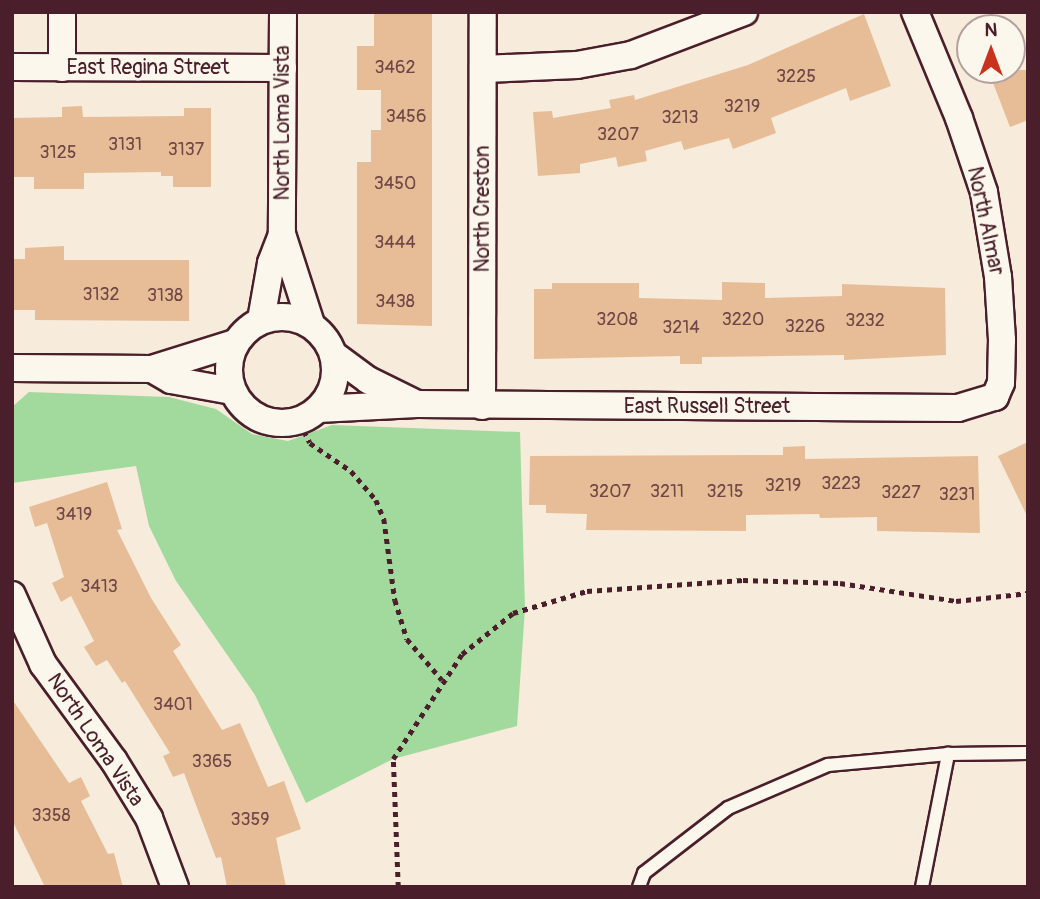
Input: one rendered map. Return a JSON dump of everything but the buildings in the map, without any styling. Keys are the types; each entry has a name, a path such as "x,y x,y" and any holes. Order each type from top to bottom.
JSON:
{"street":[{"path":"62,12 62,68"},
{"name":"North Loma Vista","path":"283,12 282,234 311,324"},
{"name":"North Creston","path":"482,406 483,12"},
{"path":"483,69 578,65 631,55 744,12"},
{"name":"North Almar","path":"915,12 959,118 984,192 998,277 1002,328 1001,383 995,397"},
{"name":"East Regina Street","path":"12,67 283,68"},
{"name":"North Loma Vista","path":"261,320 271,263 282,234"},
{"path":"12,368 152,369 235,343 261,320 287,317 311,324 334,355 333,385 309,415 284,423 253,415 232,391 228,375 235,343"},
{"name":"East Russell Street","path":"334,355 368,380 417,404"},
{"path":"152,369 171,380 232,391"},
{"name":"East Russell Street","path":"309,415 417,404 958,408 995,397"},
{"name":"North Loma Vista","path":"12,595 43,664 114,761 149,818 175,887"}],"lane":[{"path":"639,887 643,873 728,808 828,765 948,754 1028,754"},
{"path":"922,887 948,754"}],"path":[{"path":"309,415 310,443 351,471 376,500 384,519 395,600 407,639 442,680"},
{"path":"398,887 393,759 442,680 477,639 513,613 587,591 743,580 840,583 956,601 1028,593"}],"green space":[{"path":"29,392 169,397 216,409 252,434 288,441 332,425 520,432 525,608 517,726 393,759 306,803 255,695 176,581 149,526 136,466 12,483 12,407"}]}
